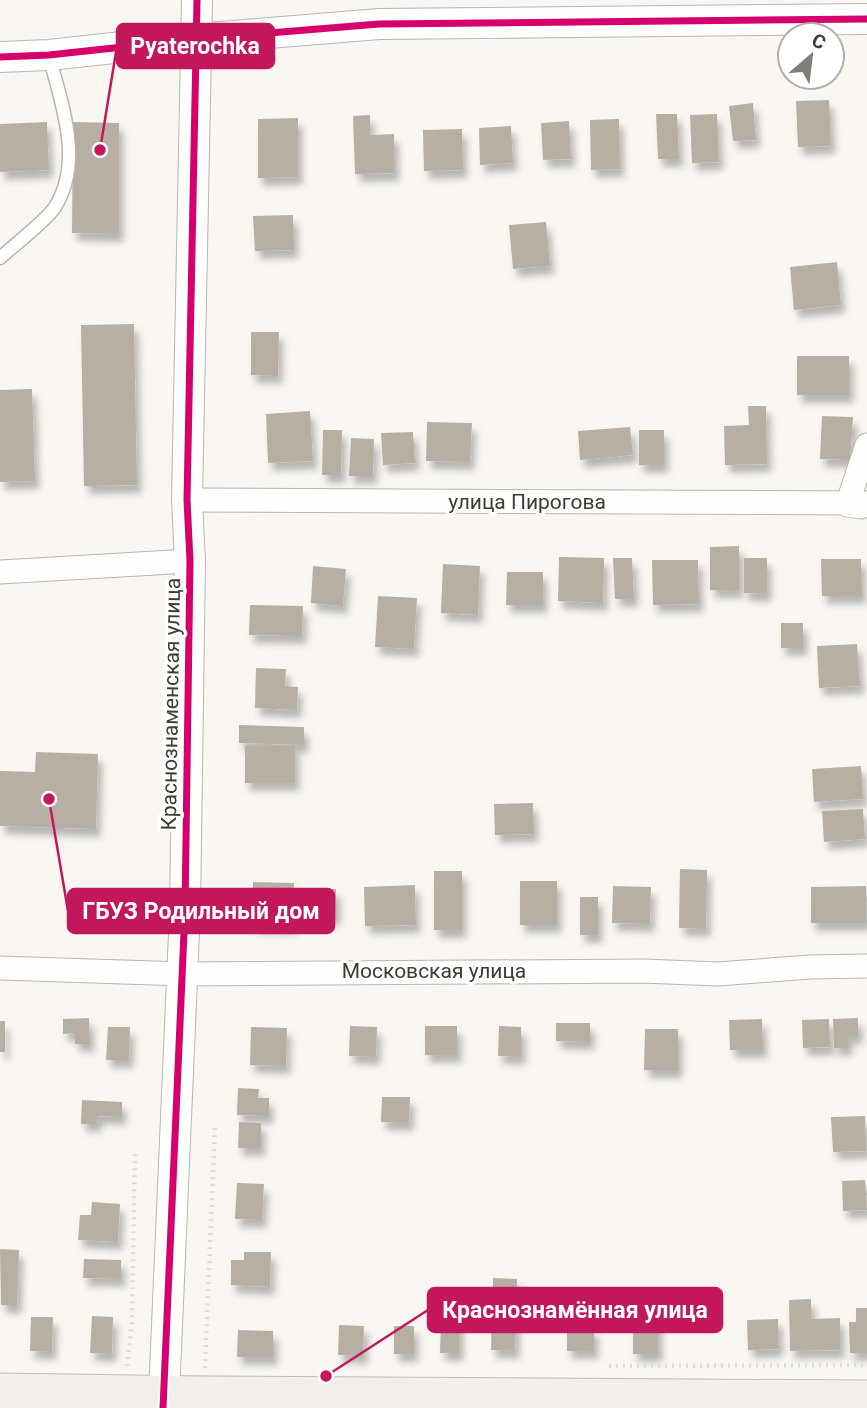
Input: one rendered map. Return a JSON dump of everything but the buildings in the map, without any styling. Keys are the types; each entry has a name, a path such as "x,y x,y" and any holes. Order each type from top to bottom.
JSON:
{"main road":[{"path":"0,1392 123,1394 164,1402 203,1395 867,1399"}],"street":[{"name":"Краснознаменская улица","path":"164,1402 184,974 190,561 187,500 198,0"},
{"path":"0,57 48,55 379,24 867,19"},
{"path":"860,505 867,445"},
{"name":"улица Пирогова","path":"187,500 860,505"},
{"path":"0,572 190,561"},
{"name":"Московская улица","path":"0,968 184,974 643,971 718,974 867,966"}],"lane":[{"path":"0,258 55,208 68,178 68,130 48,55"}],"path":[{"path":"203,1395 215,1127"},
{"path":"123,1394 132,1321 135,1154"}],"cycle path":[{"path":"163,1408 185,910 190,561 187,500 197,0"},
{"path":"0,57 49,55 379,24 867,19"}],"place":[{"name":"Pyaterochka","path":"100,150"},
{"name":"ГБУЗ Родильный дом","path":"49,799"},
{"name":"Краснознамённая улица","path":"326,1376"}]}
